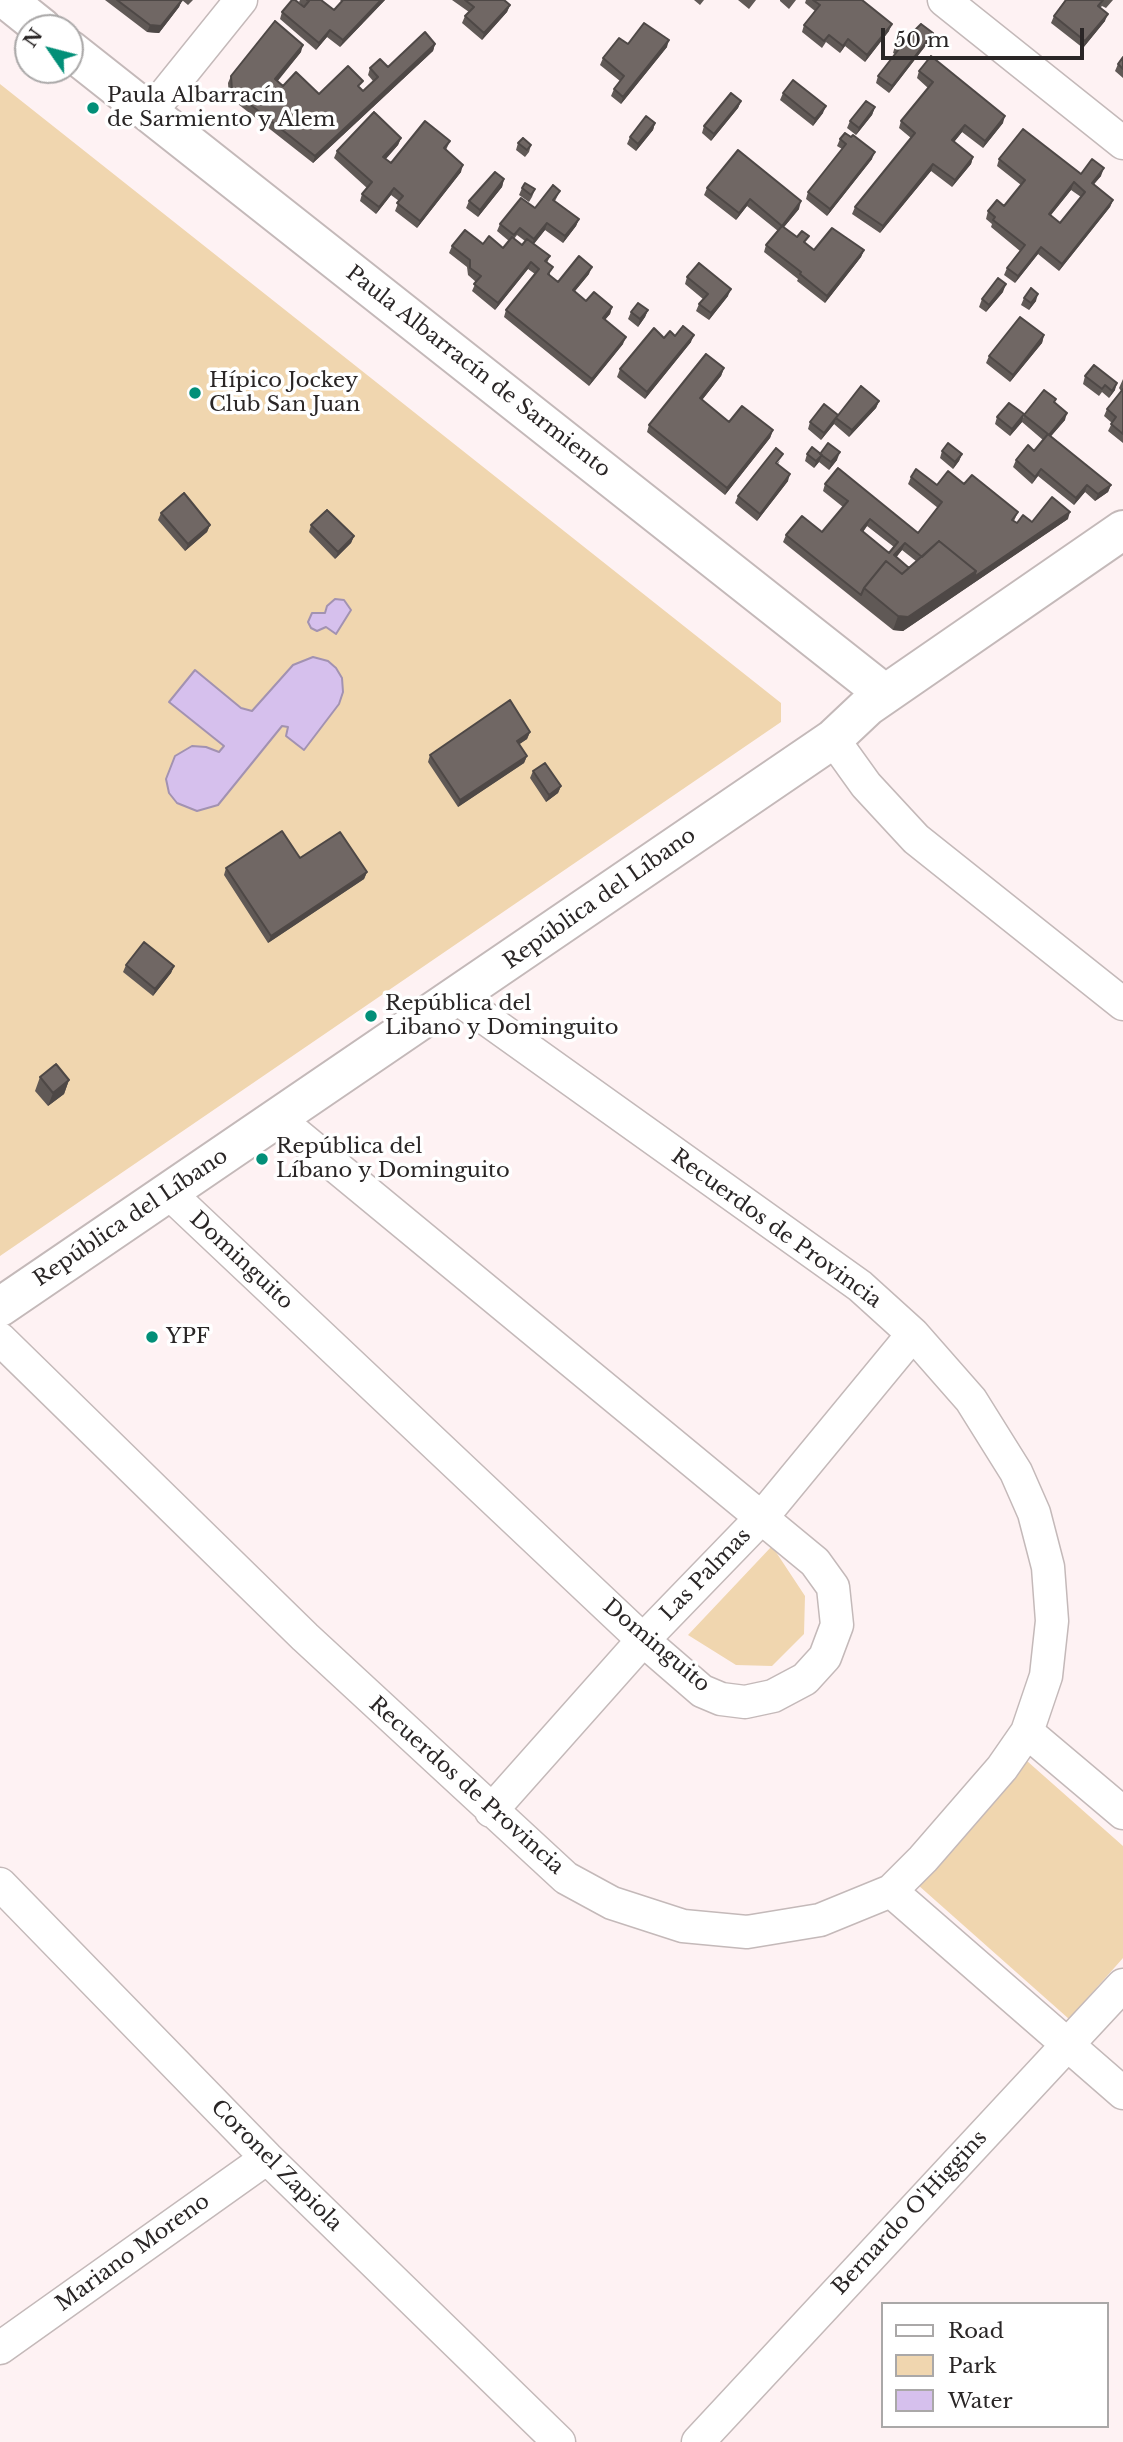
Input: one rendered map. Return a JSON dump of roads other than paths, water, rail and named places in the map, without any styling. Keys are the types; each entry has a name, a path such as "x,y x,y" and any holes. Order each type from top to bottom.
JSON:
{"main road":[{"path":"7,0 24,14"},
{"name":"Paula Albarracín de Sarmiento","path":"84,61 885,694"},
{"name":"República del Líbano","path":"0,1307 457,998 833,739 885,694 1123,530"}],"street":[{"path":"150,113 241,0"},
{"path":"944,0 1123,143"},
{"path":"833,739 866,785 916,839 1123,1004"},
{"name":"Recuerdos de Provincia","path":"0,1339 305,1637 566,1878 612,1903 683,1926 747,1933 820,1920 891,1891 923,1859 1003,1768 1027,1731 1046,1676 1052,1620 1048,1567 1034,1513 995,1434 971,1400 913,1334 860,1286 457,998"},
{"name":"Dominguito","path":"168,1192 643,1640 702,1690 722,1699 745,1702 774,1696 805,1679 825,1657 837,1625 832,1587 815,1562 763,1516 277,1118"},
{"name":"Las Palmas","path":"491,1811 643,1640 763,1516 913,1334"},
{"path":"1027,1731 1123,1813"},
{"name":"Coronel Zapiola","path":"0,1884 267,2158 559,2442"},
{"path":"891,1891 1123,2093"},
{"name":"Bernardo O'Higgins","path":"698,2442 1123,1985"},
{"name":"Mariano Moreno","path":"0,2348 267,2158"}],"water":[{"path":"335,599 344,600 351,610 336,634 326,627 317,631 311,628 308,622 312,613 325,613 327,606"},
{"path":"313,657 328,661 336,668 342,678 343,692 339,704 304,750 286,736 288,727 282,726 218,805 197,811 177,803 169,793 166,779 175,756 192,746 219,752 224,746 169,702 195,670 241,708 252,711 293,665"}],"place":[{"name":"Paula Albarracín de Sarmiento y Alem","path":"93,108"},
{"name":"Hípico Jockey Club San Juan","path":"195,393"},
{"name":"República del Libano y Dominguito","path":"371,1016"},
{"name":"República del Líbano y Dominguito","path":"262,1159"},
{"name":"YPF","path":"152,1337"}]}
